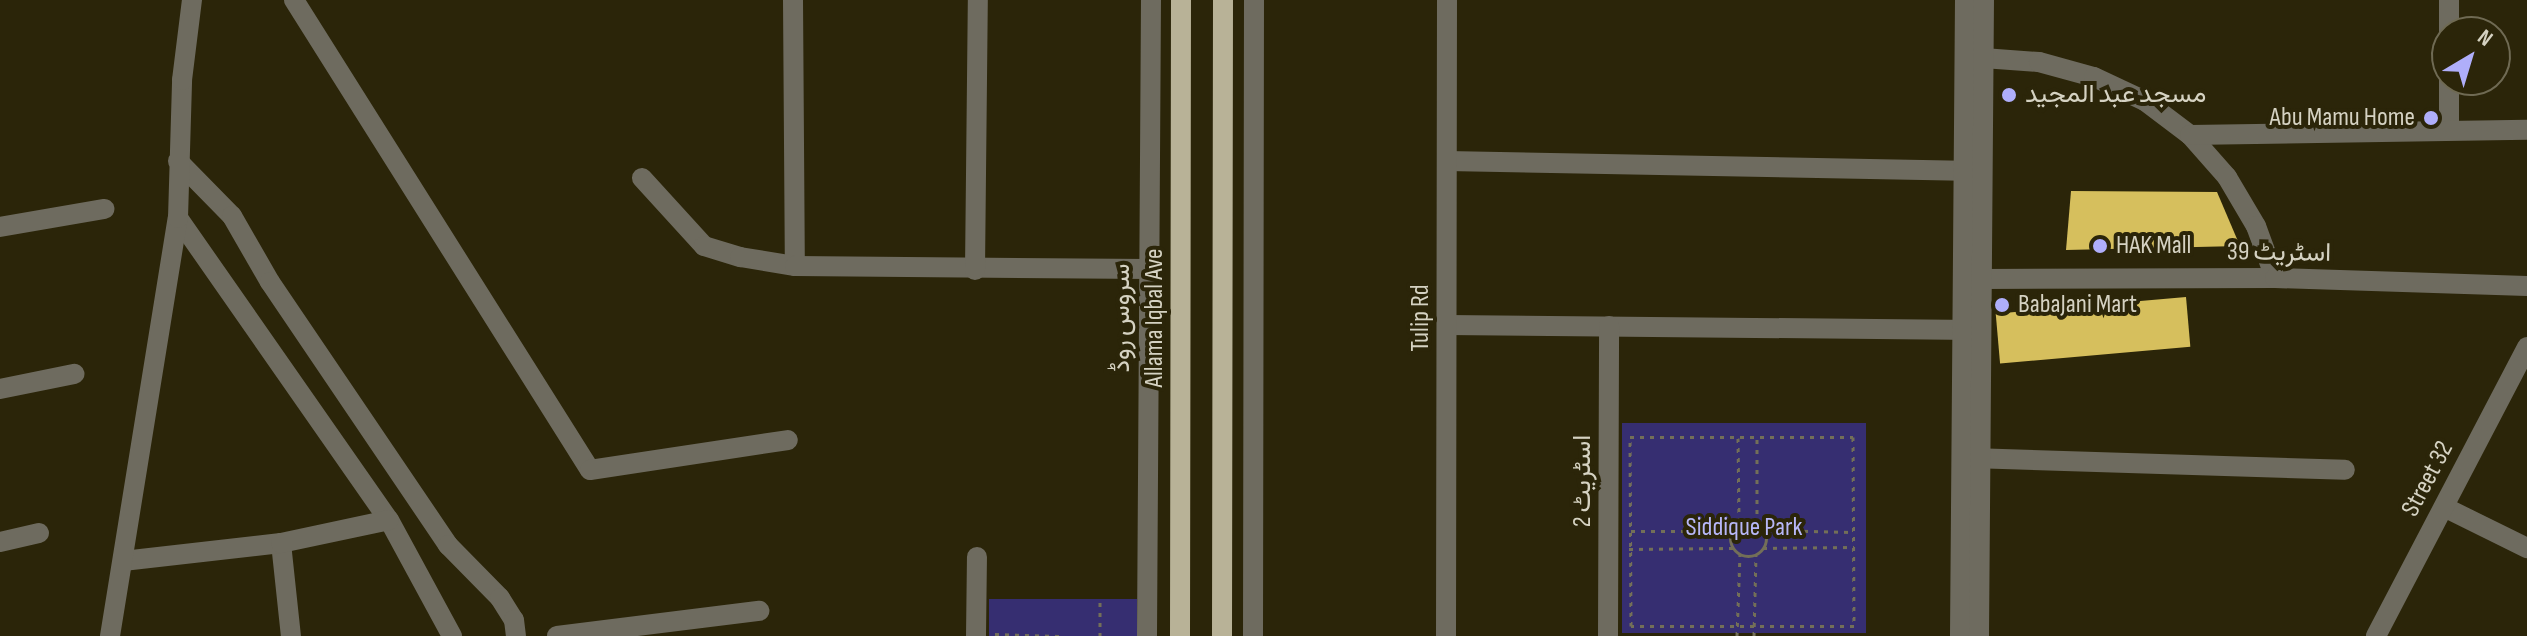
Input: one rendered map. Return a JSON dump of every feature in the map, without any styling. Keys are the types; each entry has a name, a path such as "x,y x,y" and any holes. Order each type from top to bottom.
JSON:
{"main road":[{"name":"Allama Iqbal Ave","path":"1180,636 1181,0"},
{"path":"1222,636 1223,0"}],"street":[{"path":"110,636 178,218 178,161 192,0"},
{"path":"294,0 590,470 788,440"},
{"path":"793,0 795,266"},
{"path":"975,270 978,0"},
{"name":"سروس روڈ","path":"1147,636 1151,0"},
{"path":"1253,636 1254,0"},
{"name":"Tulip Rd","path":"1446,636 1447,0"},
{"path":"1965,0 1973,171 1982,279 1972,330"},
{"path":"1979,636 1972,458 1973,171 1983,58 1984,0"},
{"path":"1983,58 2039,62 2094,77 2145,101 2190,135 2242,201 2275,278"},
{"path":"2449,96 2449,128"},
{"path":"2190,135 2449,128 2527,130"},
{"path":"178,161 232,216 270,282 448,545 500,598 514,620 516,636"},
{"path":"1447,161 1973,171"},
{"path":"642,178 704,246 795,266 975,270 1148,269"},
{"path":"0,227 104,209"},
{"path":"178,218 389,520 452,636"},
{"name":"اسٹریٹ 39","path":"1982,279 2275,278 2527,286"},
{"path":"1447,325 1972,330"},
{"name":"اسٹریٹ 2","path":"1608,636 1609,326"},
{"name":"Street 32","path":"2376,636 2527,347"},
{"path":"0,389 74,374"},
{"path":"1972,458 2345,470"},
{"path":"1960,636 1972,458"},
{"path":"2444,507 2527,548"},
{"path":"123,561 281,543 389,520"},
{"path":"0,542 39,533"},
{"path":"281,543 291,636"},
{"path":"976,635 977,557"},
{"path":"557,636 759,611"}],"path":[{"path":"1630,437 1853,437 1854,626 1631,626 1630,531 1630,437"},
{"path":"1757,437 1757,523 1764,530 1853,532"},
{"path":"1733,548 1732,531 1739,523 1738,438"},
{"path":"1739,523 1757,523"},
{"path":"1754,636 1756,555 1763,548 1764,530"},
{"path":"1609,539 1630,531 1732,531"},
{"path":"1609,539 1630,549 1733,548 1740,554 1756,555"},
{"path":"1763,548 1854,547"},
{"path":"1737,636 1740,554"},
{"path":"1100,600 1100,636"},
{"path":"976,635 1059,636"}],"green space":[{"name":"Siddique Park","path":"1622,423 1866,423 1866,633 1622,633"},
{"path":"989,599 1137,599 1137,636 989,636"}],"building":[{"path":"2071,191 2217,192 2240,246 2066,250"},
{"path":"2186,297 2190,347 2000,363 1996,314"}],"place":[{"name":"مسجد عبد المجید","path":"2009,95"},
{"name":"Abu Mamu Home","path":"2431,118"},
{"name":"HAK Mall","path":"2100,246"},
{"name":"BabaJani Mart","path":"2002,305"}]}
